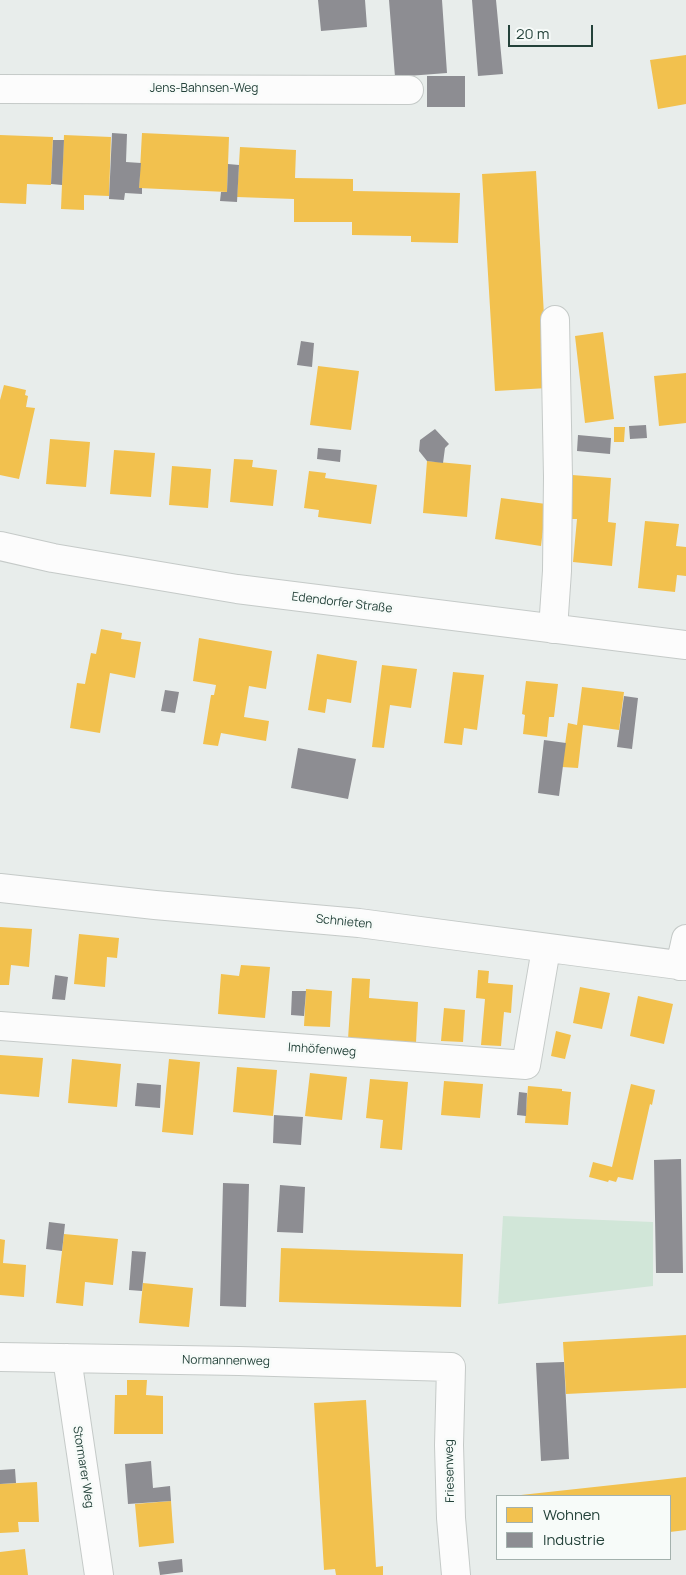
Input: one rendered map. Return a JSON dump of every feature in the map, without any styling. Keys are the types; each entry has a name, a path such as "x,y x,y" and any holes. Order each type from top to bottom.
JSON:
{"street":[{"name":"Jens-Bahnsen-Weg","path":"0,89 409,90"},
{"path":"553,629 557,571 558,486 555,320"},
{"name":"Edendorfer Straße","path":"0,546 53,558 237,589 686,645"},
{"name":"Schnieten","path":"0,888 155,905 359,923 683,966"},
{"path":"683,966 686,939"},
{"name":"Imhöfenweg","path":"0,1026 526,1065 546,949"},
{"name":"Normannenweg","path":"0,1357 239,1360 451,1367"},
{"name":"Stormarer Weg","path":"67,1358 99,1575"},
{"name":"Friesenweg","path":"451,1367 449,1445 451,1518 456,1575"}],"green space":[{"path":"503,1216 653,1222 653,1286 498,1304"}],"building: Wohnen":[{"path":"686,55 686,104 658,109 650,60"},
{"path":"142,133 229,137 227,192 139,188"},
{"path":"0,135 53,137 51,185 27,184 26,204 0,203"},
{"path":"64,135 111,137 109,196 84,195 84,210 61,209"},
{"path":"240,147 296,150 295,178 353,179 353,191 460,193 458,243 411,242 411,236 352,235 352,222 294,222 294,199 237,197"},
{"path":"536,171 548,388 495,391 482,174"},
{"path":"603,332 614,419 585,423 575,336"},
{"path":"318,366 359,371 351,430 310,425"},
{"path":"686,373 686,423 659,426 654,376"},
{"path":"4,385 26,390 25,395 28,396 26,407 35,408 19,479 0,475 0,400"},
{"path":"614,427 625,427 624,442 614,442"},
{"path":"50,439 90,442 86,487 46,484"},
{"path":"114,450 155,453 151,497 110,494"},
{"path":"234,459 253,460 252,467 277,470 273,506 230,502"},
{"path":"427,461 471,465 467,517 423,513"},
{"path":"172,466 211,469 208,508 169,505"},
{"path":"309,471 326,473 325,478 377,485 371,524 318,517 319,510 304,508"},
{"path":"572,475 611,478 608,522 616,523 612,566 573,562 577,519 569,519"},
{"path":"501,498 546,504 541,546 495,539"},
{"path":"645,521 679,524 676,546 686,547 686,576 677,575 675,592 638,588"},
{"path":"101,629 122,633 121,639 141,642 135,678 110,673 100,733 70,728 77,683 85,684 91,653 96,654"},
{"path":"199,638 272,651 266,689 249,686 244,717 269,721 266,741 221,733 218,746 203,744 211,695 214,695 216,685 193,681"},
{"path":"317,654 357,661 351,703 327,699 325,713 308,710"},
{"path":"382,665 417,669 411,708 390,705 384,748 372,747"},
{"path":"453,672 484,675 477,730 464,728 462,745 444,743"},
{"path":"526,681 558,684 554,717 549,717 547,737 523,734 525,715 522,714"},
{"path":"582,687 624,692 619,730 583,725 578,768 562,767 568,723 577,725"},
{"path":"0,927 32,929 29,967 11,965 9,985 0,985"},
{"path":"79,934 119,938 117,958 107,957 105,987 74,984"},
{"path":"241,965 270,967 265,1018 218,1014 221,974 239,976"},
{"path":"478,970 489,971 488,983 513,985 511,1013 504,1012 501,1046 481,1045 485,999 476,998"},
{"path":"352,978 370,979 369,998 418,1002 416,1043 348,1039"},
{"path":"580,987 610,993 602,1029 573,1023"},
{"path":"306,989 332,991 330,1027 304,1026"},
{"path":"638,996 673,1004 664,1044 630,1036"},
{"path":"444,1008 465,1010 463,1042 441,1041"},
{"path":"556,1031 571,1035 565,1059 551,1056"},
{"path":"0,1055 43,1058 39,1097 0,1094"},
{"path":"72,1059 121,1064 117,1107 68,1103"},
{"path":"169,1059 200,1062 193,1135 162,1132"},
{"path":"237,1067 277,1070 273,1116 233,1112"},
{"path":"310,1073 347,1077 342,1120 305,1116"},
{"path":"370,1079 408,1082 402,1150 380,1148 383,1120 366,1118"},
{"path":"444,1081 483,1084 480,1118 441,1115"},
{"path":"631,1084 655,1090 652,1105 650,1104 633,1180 618,1177 616,1182 609,1180 608,1182 589,1177 593,1162 612,1167"},
{"path":"528,1086 562,1089 562,1091 571,1092 568,1125 525,1123"},
{"path":"64,1234 118,1239 113,1285 85,1282 83,1306 56,1303"},
{"path":"0,1239 5,1240 3,1263 26,1265 24,1297 0,1295"},
{"path":"281,1248 463,1254 461,1307 279,1302"},
{"path":"143,1283 193,1288 189,1327 139,1323"},
{"path":"686,1335 686,1388 566,1394 563,1342"},
{"path":"127,1380 147,1380 146,1395 163,1396 163,1434 114,1434 115,1395 127,1395"},
{"path":"366,1400 376,1567 383,1566 383,1575 336,1575 335,1569 324,1570 314,1403"},
{"path":"686,1477 686,1530 671,1532 671,1495 521,1495"},
{"path":"37,1482 39,1522 18,1522 19,1532 0,1533 0,1484"},
{"path":"171,1501 174,1543 139,1547 135,1504"},
{"path":"25,1549 28,1575 0,1575 0,1552"}],"building: Industrie":[{"path":"318,0 365,0 367,27 321,31"},
{"path":"389,0 442,0 447,73 395,77"},
{"path":"472,0 496,0 503,74 478,76"},
{"path":"427,76 465,76 465,107 427,107"},
{"path":"112,133 127,134 126,162 141,163 139,188 142,188 142,194 125,193 124,200 109,199"},
{"path":"53,140 64,140 62,185 51,184"},
{"path":"228,164 239,165 237,202 220,201 221,192 227,192"},
{"path":"301,341 314,343 312,367 297,365"},
{"path":"646,425 647,438 630,439 629,426"},
{"path":"435,429 449,444 445,448 443,463 427,461 419,451 420,440"},
{"path":"578,435 611,438 610,454 577,451"},
{"path":"318,448 341,450 340,462 317,459"},
{"path":"165,690 179,692 175,713 161,711"},
{"path":"624,696 638,698 632,749 617,747"},
{"path":"544,740 566,743 559,796 538,793"},
{"path":"298,748 356,759 348,799 291,788"},
{"path":"55,975 68,977 65,1000 52,999"},
{"path":"292,991 306,991 304,1016 291,1015"},
{"path":"137,1083 161,1085 160,1108 135,1106"},
{"path":"519,1092 527,1093 526,1116 517,1115"},
{"path":"274,1115 303,1117 301,1145 273,1143"},
{"path":"681,1159 683,1273 656,1273 654,1160"},
{"path":"223,1183 249,1184 246,1307 220,1306"},
{"path":"280,1185 305,1187 303,1233 277,1232"},
{"path":"49,1222 65,1224 62,1251 46,1249"},
{"path":"132,1251 146,1252 142,1291 129,1290"},
{"path":"564,1362 569,1459 541,1461 536,1363"},
{"path":"151,1461 153,1488 170,1486 171,1501 128,1504 125,1464"},
{"path":"15,1469 16,1483 0,1484 0,1470"},
{"path":"182,1559 183,1572 160,1575 158,1562"}]}
